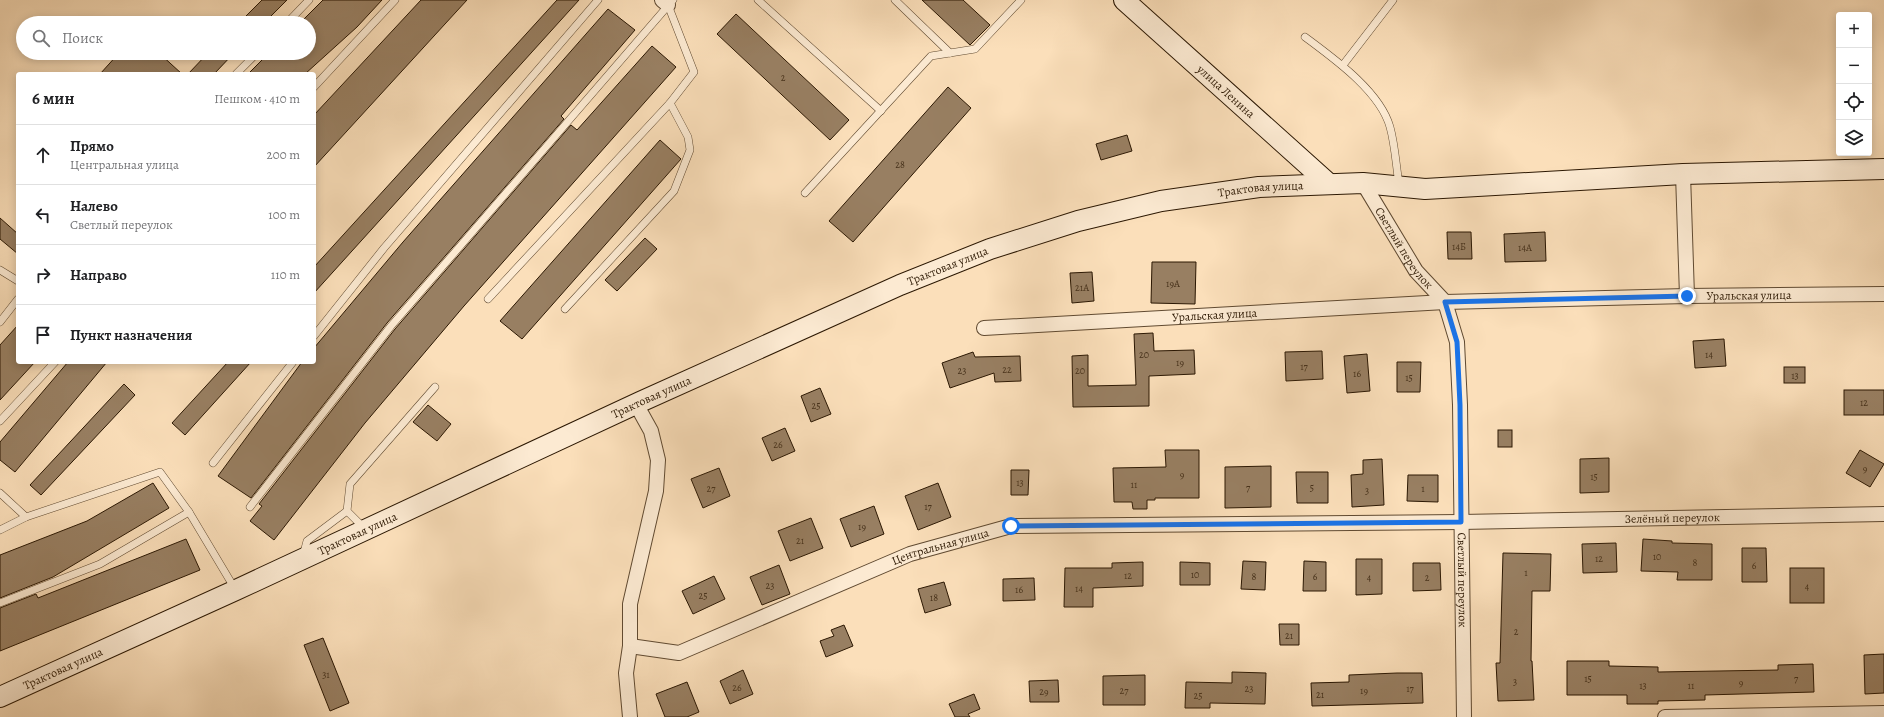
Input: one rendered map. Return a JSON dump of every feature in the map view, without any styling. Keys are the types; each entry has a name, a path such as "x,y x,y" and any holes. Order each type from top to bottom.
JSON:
{"street":[{"name":"улица Ленина","path":"1124,0 1329,184"},
{"name":"Трактовая улица","path":"0,697 236,590 636,404 900,285 990,249 1070,223 1161,201 1259,187 1362,183 1426,188 1683,174 1884,169"},
{"path":"1683,174 1687,296"},
{"name":"Светлый переулок","path":"1362,183 1416,271 1445,302 1457,342 1460,405 1464,717"},
{"name":"Уральская улица","path":"984,328 1445,302 1687,296 1884,294"},
{"path":"630,717 626,673 630,646 630,604 656,491 658,460 651,431 636,404"},
{"name":"Зелёный переулок","path":"1461,522 1884,514"},
{"name":"Центральная улица","path":"630,646 679,653 910,554 1011,526 1461,522"},
{"path":"1665,717 1884,713"}],"lane":[{"path":"293,16 309,0"},
{"path":"316,84 395,0"},
{"path":"316,333 384,248 598,0"},
{"path":"758,0 882,111"},
{"path":"895,0 950,53"},
{"path":"805,193 932,56 975,49 1022,0"},
{"path":"1343,66 1393,0"},
{"path":"250,507 391,326 668,2 694,72 670,103 488,299"},
{"path":"1305,37 1343,66 1381,106 1390,127 1400,187"},
{"path":"238,72 250,60"},
{"path":"565,309 674,191 690,150 688,138 670,103"},
{"path":"0,270 16,281"},
{"path":"0,322 16,302"},
{"path":"0,421 53,364"},
{"path":"213,462 291,364"},
{"path":"302,559 306,541 347,511 350,484 435,387"},
{"path":"0,530 26,517 160,472 190,512 236,590"},
{"path":"0,493 26,517"},
{"path":"347,511 366,530"},
{"path":"0,603 100,564 190,512"}],"building":[{"path":"262,0 287,0 271,16 246,16"},
{"path":"323,0 382,0 357,27 307,72 250,72 262,60 316,60 316,16 307,16"},
{"path":"421,0 467,0 316,165 316,113"},
{"path":"557,0 579,0 316,291 316,265"},
{"path":"922,0 963,0 990,25 970,45"},
{"path":"608,9 635,30 561,116 564,119 387,323 251,498 218,476 301,364 316,364 316,346 403,242"},
{"path":"736,14 849,120 830,140 717,34"},
{"path":"652,46 676,67 464,306 365,423 274,540 250,521 262,506 259,504 395,329 571,125 577,130"},
{"path":"113,60 167,60 180,72 102,72"},
{"path":"201,60 227,60 216,72 190,72"},
{"path":"948,87 971,108 853,242 829,221"},
{"path":"1127,135 1132,151 1101,160 1096,144"},
{"path":"660,140 681,159 522,339 500,321"},
{"path":"0,218 16,232 16,252 0,239"},
{"path":"1447,232 1471,232 1472,259 1448,259"},
{"path":"1545,232 1546,261 1505,262 1504,234"},
{"path":"645,238 657,249 617,291 605,280"},
{"path":"1152,262 1196,262 1195,304 1151,303"},
{"path":"1092,272 1094,301 1072,303 1070,273"},
{"path":"16,327 16,364 33,364 0,400 0,345"},
{"path":"1153,333 1154,351 1194,350 1195,374 1149,376 1149,406 1073,407 1072,356 1088,355 1088,386 1136,385 1134,334"},
{"path":"1724,339 1726,366 1695,368 1693,341"},
{"path":"1322,351 1323,379 1286,381 1285,352"},
{"path":"973,352 975,357 1020,356 1021,381 995,382 994,373 950,388 942,363"},
{"path":"1367,354 1370,391 1347,393 1344,356"},
{"path":"1397,362 1421,362 1420,392 1397,392"},
{"path":"66,364 105,364 15,472 0,460 0,442"},
{"path":"226,364 249,364 185,435 172,423"},
{"path":"1784,367 1805,367 1805,383 1784,383"},
{"path":"124,384 135,395 41,495 30,485"},
{"path":"820,388 831,414 811,422 801,396"},
{"path":"1844,390 1884,390 1884,415 1844,415"},
{"path":"428,405 451,424 437,441 413,422"},
{"path":"785,428 795,451 772,461 762,438"},
{"path":"1498,430 1512,430 1512,447 1498,447"},
{"path":"1165,450 1199,450 1199,498 1155,498 1155,500 1147,500 1147,509 1133,509 1132,502 1114,502 1113,468 1166,467"},
{"path":"1860,450 1884,464 1870,487 1846,473"},
{"path":"1609,458 1609,492 1580,493 1580,459"},
{"path":"1382,459 1384,505 1352,507 1351,475 1363,474 1363,460"},
{"path":"1271,466 1271,507 1225,508 1225,467"},
{"path":"719,468 730,496 703,508 691,479"},
{"path":"1011,470 1029,470 1028,495 1011,495"},
{"path":"1296,472 1328,472 1328,503 1297,503"},
{"path":"1408,475 1438,475 1438,502 1407,501"},
{"path":"153,483 169,508 53,577 0,598 0,555 87,521"},
{"path":"938,483 951,517 918,530 905,496"},
{"path":"874,506 884,534 851,547 840,519"},
{"path":"811,518 823,548 790,561 778,531"},
{"path":"186,539 200,570 0,651 0,608 36,594 38,598"},
{"path":"1643,539 1672,541 1672,543 1712,544 1712,580 1677,580 1678,572 1641,571"},
{"path":"1616,543 1617,572 1583,573 1582,544"},
{"path":"1742,548 1766,548 1767,582 1742,582"},
{"path":"1503,553 1551,554 1550,591 1532,591 1531,661 1534,700 1498,701 1496,663 1500,663"},
{"path":"1356,559 1382,559 1382,594 1356,595"},
{"path":"1243,561 1266,562 1265,590 1241,589"},
{"path":"1304,561 1326,562 1326,591 1303,591"},
{"path":"1143,562 1143,586 1093,588 1093,607 1064,607 1065,568 1112,568 1112,563"},
{"path":"1180,562 1210,563 1210,585 1180,585"},
{"path":"1413,563 1440,563 1441,590 1413,591"},
{"path":"779,565 790,594 762,605 750,577"},
{"path":"1790,568 1824,568 1824,603 1790,603"},
{"path":"714,576 725,599 693,614 682,591"},
{"path":"1034,578 1035,600 1003,601 1003,579"},
{"path":"944,582 951,605 925,613 918,589"},
{"path":"1279,624 1299,624 1299,645 1280,645"},
{"path":"844,625 853,646 826,657 820,641 834,636 831,630"},
{"path":"323,638 349,703 330,711 304,645"},
{"path":"1884,654 1884,693 1865,694 1864,655"},
{"path":"1567,661 1609,661 1609,666 1658,667 1658,672 1778,670 1778,665 1813,664 1814,692 1705,695 1705,700 1658,701 1658,704 1627,704 1627,695 1567,695"},
{"path":"743,670 753,694 730,704 720,681"},
{"path":"1232,672 1266,673 1265,704 1210,703 1210,708 1185,708 1186,682 1232,683"},
{"path":"1422,673 1423,703 1312,706 1311,683 1349,682 1349,675"},
{"path":"1145,675 1145,705 1103,705 1103,676"},
{"path":"1058,680 1059,702 1030,702 1029,681"},
{"path":"687,682 699,712 687,717 665,717 656,694"},
{"path":"974,694 980,709 968,714 970,717 955,717 949,704"}],"route":[{"path":"1011,526 1461,522 1460,405 1457,342 1445,302 1687,296"}]}
